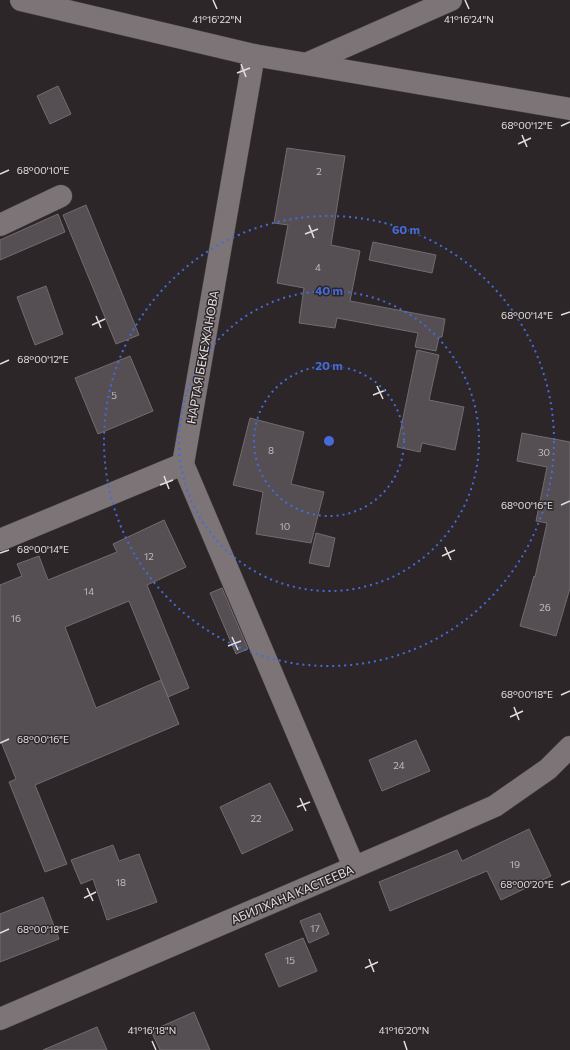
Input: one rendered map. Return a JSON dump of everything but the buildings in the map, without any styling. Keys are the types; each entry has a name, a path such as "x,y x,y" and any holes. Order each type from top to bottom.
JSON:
{"street":[{"path":"21,0 254,54 570,109"},
{"path":"308,63 451,0"},
{"name":"НАРТАЯ БЕКЕЖАНОВА","path":"183,464 254,54"},
{"path":"0,225 61,196"},
{"path":"0,540 183,464 354,867"},
{"name":"АБИЛХАНА КАСТЕЕВА","path":"0,1019 495,806 548,769 570,747"}]}
